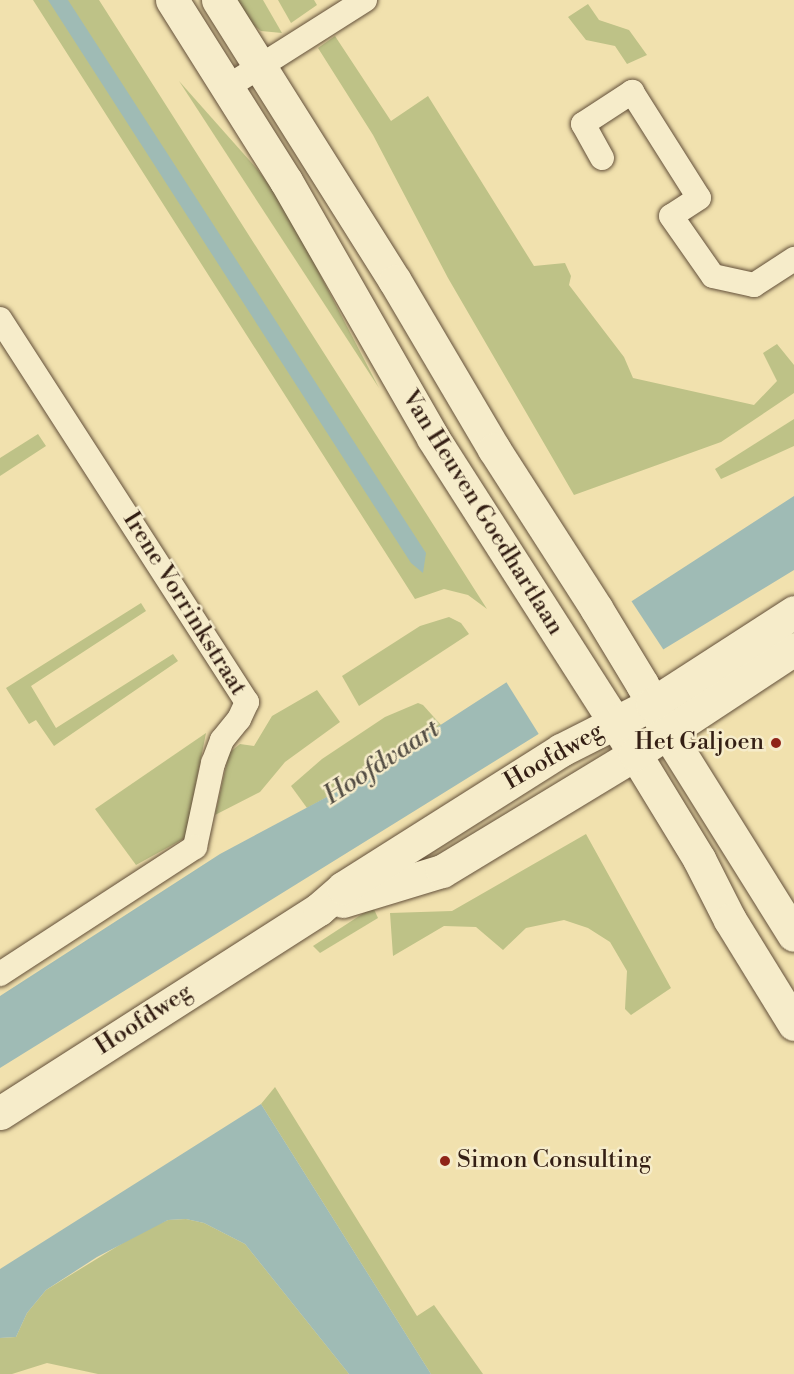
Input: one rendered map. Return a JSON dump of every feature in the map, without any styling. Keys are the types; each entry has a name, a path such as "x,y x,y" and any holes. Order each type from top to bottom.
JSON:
{"main road":[{"name":"Van Heuven Goedhartlaan","path":"172,0 229,86 286,181 433,438 635,754 699,859 730,920 794,1024"},
{"name":"Van Heuven Goedhartlaan","path":"218,0 395,281 494,449 596,608 667,732 794,935"},
{"name":"Hoofdweg","path":"0,1113 319,909 343,888 561,750 610,716 794,612"},
{"name":"Hoofdweg","path":"319,909 442,871 635,754 794,649"}],"street":[{"path":"229,86 365,0"},
{"path":"602,158 583,124 632,92 699,198 671,216 713,276 754,285 794,259"},
{"name":"Irene Vorrinkstraat","path":"0,319 247,702 240,719 222,741 213,762 195,847 0,974"}],"green space":[{"path":"33,0 99,0 487,609 468,595 444,589 415,599"},
{"path":"233,0 263,0 282,33 261,31 245,19"},
{"path":"278,0 314,0 317,5 291,23"},
{"path":"588,4 599,20 629,30 647,55 627,64 615,46 586,40 568,17"},
{"path":"335,36 391,121 428,96 534,266 565,263 571,276 569,285 624,357 633,378 754,405 777,381 763,353 777,344 794,365 794,393 721,442 574,495 448,278 373,135 318,48"},
{"path":"179,81 258,170 283,203 379,388"},
{"path":"794,419 794,446 721,479 715,469"},
{"path":"38,434 46,446 0,476 0,458"},
{"path":"141,603 146,611 31,686 56,728 173,654 178,661 54,746 36,720 29,724 6,688"},
{"path":"449,617 461,623 469,634 359,706 342,676 420,626"},
{"path":"317,690 340,722 285,762 260,792 215,815 229,753 240,744 254,746 272,716"},
{"path":"418,703 423,705 441,725 340,790 307,808 291,786 322,759 385,717"},
{"path":"206,733 185,838 136,865 95,809"},
{"path":"586,834 671,988 631,1015 625,1009 627,971 610,942 588,928 564,920 526,928 503,950 476,927 444,926 393,956 390,913 452,911"},
{"path":"373,907 378,918 320,953 313,946"},
{"path":"275,1087 417,1316 434,1305 483,1374 431,1374 261,1104"},
{"path":"186,1219 204,1223 245,1244 349,1374 98,1374 47,1363 12,1374 0,1374 0,1338 16,1337 27,1313 46,1290 144,1230 168,1220"}],"water":[{"path":"48,0 68,0 426,553 423,573 411,563"},
{"name":"Hoofdvaart","path":"794,496 794,570 664,649 537,735 0,1068 0,996 220,854 340,790"},
{"path":"261,1104 431,1374 349,1374 245,1244 204,1223 186,1219 168,1220 97,1257 46,1290 27,1313 16,1337 0,1338 0,1269"}],"pier":[{"path":"630,599 665,652 540,736 505,680"}],"place":[{"name":"Het Galjoen","path":"776,743"},
{"name":"Simon Consulting","path":"445,1161"}]}
